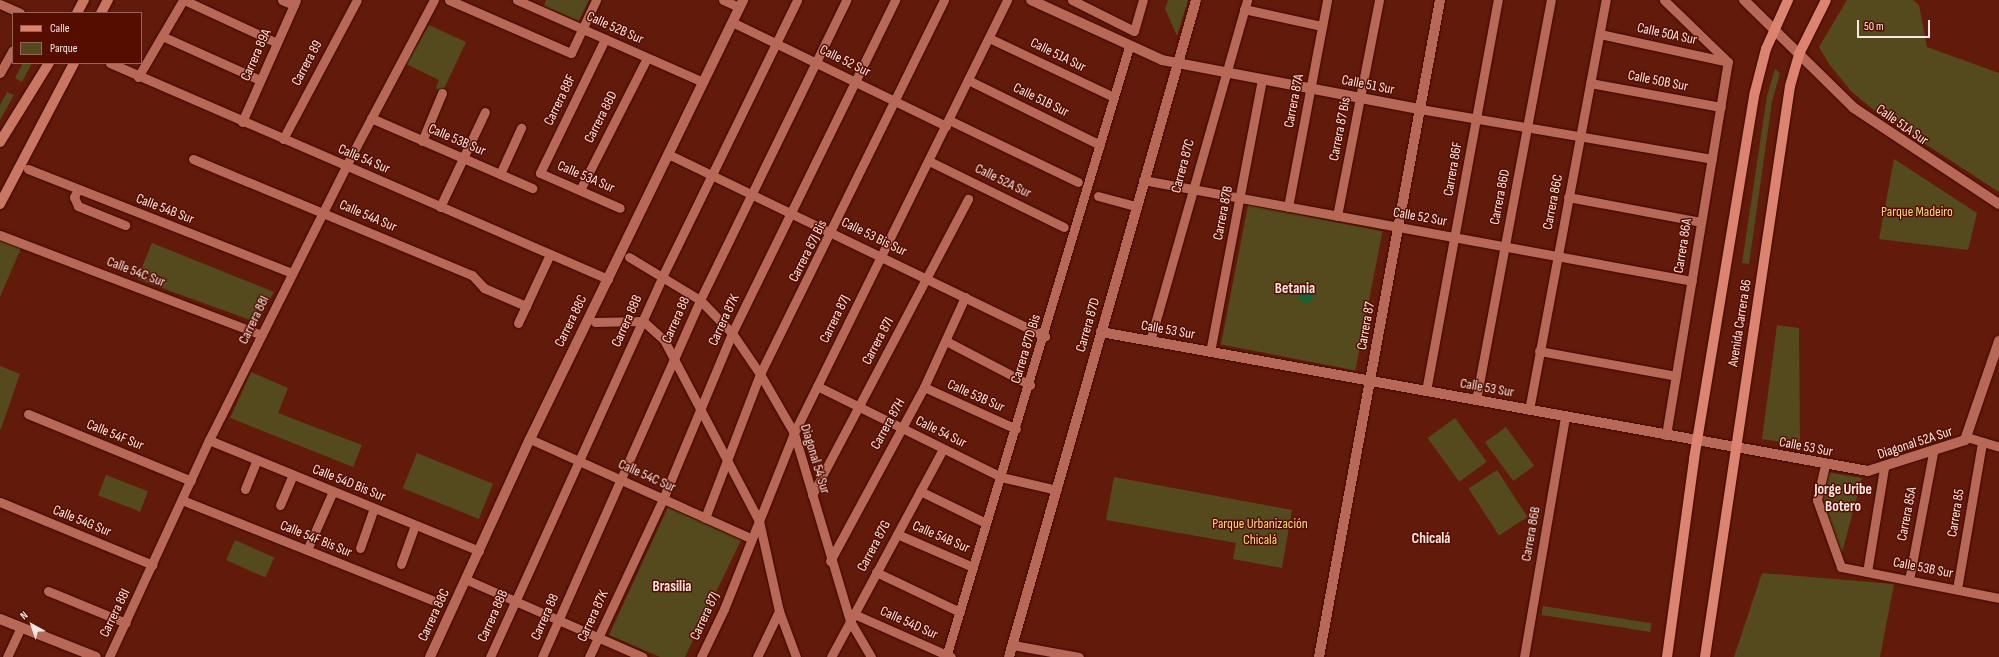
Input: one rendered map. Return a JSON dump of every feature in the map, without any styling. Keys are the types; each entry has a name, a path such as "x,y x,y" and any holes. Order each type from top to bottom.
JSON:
{"main road":[{"path":"78,12 84,0"},
{"path":"102,12 108,0"},
{"name":"Avenida Carrera 86","path":"1667,657 1697,440 1755,92 1773,28 1788,0"},
{"name":"Avenida Carrera 86","path":"1705,657 1790,90 1799,54 1826,0"},
{"path":"0,142 48,64"},
{"path":"0,204 73,64"}],"street":[{"path":"138,77 184,0 277,43"},
{"path":"282,0 295,3"},
{"name":"Carrera 89","path":"283,140 357,0"},
{"name":"Carrera 88I","path":"109,657 153,565 209,440 346,166 434,0"},
{"path":"449,0 571,53 596,0"},
{"name":"Calle 52B Sur","path":"517,0 703,82"},
{"path":"723,0 741,4"},
{"name":"Carrera 88B","path":"490,657 663,275 797,0"},
{"name":"Carrera 88","path":"542,657 619,479 700,300 818,64 846,0"},
{"name":"Carrera 87K","path":"589,657 663,499 732,333 793,214 857,83 895,0"},
{"name":"Carrera 87J Bis","path":"705,518 760,374 833,233 944,0"},
{"name":"Carrera 87J","path":"701,657 752,539 794,433 882,257 1007,0"},
{"name":"Calle 51 Sur","path":"1031,0 1129,47 1177,63 1420,109 1712,159"},
{"path":"1072,0 1134,31 1143,0"},
{"name":"Carrera 87D","path":"1009,657 1136,206 1196,0"},
{"name":"Carrera 87A","path":"1288,207 1327,0"},
{"name":"Carrera 87 Bis","path":"1337,216 1379,0"},
{"name":"Carrera 87","path":"1319,657 1440,0"},
{"name":"Carrera 86F","path":"1426,391 1498,0"},
{"name":"Carrera 86D","path":"1476,400 1551,0"},
{"name":"Carrera 86C","path":"1529,410 1606,0"},
{"path":"1664,0 1728,62"},
{"name":"Calle 51A Sur","path":"1744,0 1869,120 1999,204"},
{"name":"Carrera 89A","path":"242,122 295,3"},
{"path":"0,4 18,12"},
{"name":"Carrera 88C","path":"430,657 530,439 741,4"},
{"path":"1245,4 1322,26"},
{"name":"Carrera 87C","path":"1150,341 1224,72 1245,4"},
{"name":"Calle 52 Sur","path":"732,22 896,102 947,123 1078,182"},
{"name":"Calle 50A Sur","path":"1600,34 1728,62"},
{"path":"162,36 260,80"},
{"name":"Calle 51A Sur","path":"989,38 1114,98"},
{"name":"Carrera 88F","path":"540,173 605,39"},
{"name":"Carrera 87D Bis","path":"948,656 986,523 1045,336 1129,47"},
{"path":"0,73 12,52"},
{"name":"Carrera 88D","path":"580,190 647,58"},
{"name":"Carrera 86A","path":"1666,435 1728,62"},
{"name":"Calle 54 Sur","path":"112,64 138,77 283,140 608,279"},
{"name":"Carrera 87B","path":"1210,352 1262,79"},
{"name":"Calle 51B Sur","path":"968,80 1100,145"},
{"name":"Calle 50B Sur","path":"1590,83 1721,107"},
{"path":"422,140 442,93"},
{"path":"440,207 485,112"},
{"name":"Calle 53B Sur","path":"371,118 532,188"},
{"path":"500,174 521,128"},
{"name":"Calle 53 Bis Sur","path":"668,154 1045,336"},
{"name":"Calle 54A Sur","path":"193,159 323,212 472,276 484,288 526,306"},
{"name":"Calle 52A Sur","path":"928,161 1064,227"},
{"name":"Calle 54B Sur","path":"28,169 292,274"},
{"name":"Calle 53A Sur","path":"540,173 620,208"},
{"name":"Calle 52 Sur","path":"1144,180 1692,281"},
{"path":"78,189 74,197 78,206 125,226"},
{"path":"1098,196 1136,206"},
{"path":"1568,197 1702,222"},
{"name":"Carrera 87I","path":"812,495 968,199"},
{"name":"Calle 54C Sur","path":"0,235 262,335"},
{"path":"518,323 550,254"},
{"name":"Diagonal 54 Sur","path":"629,257 663,275 700,300 732,333 760,374 794,433 830,561 852,617 871,657"},
{"name":"Carrera 87H","path":"830,561 924,388 965,297"},
{"path":"595,322 643,322 664,340 701,407 758,521 779,611 796,657"},
{"name":"Calle 53 Sur","path":"1101,332 1697,440 1825,465 1868,471"},
{"path":"946,341 1030,385"},
{"path":"1999,341 1968,437 1999,447"},
{"path":"1539,351 1676,376"},
{"name":"Calle 54 Sur","path":"817,386 1001,477 1056,490"},
{"name":"Calle 53B Sur","path":"924,388 1016,429"},
{"name":"Calle 54F Sur","path":"28,414 191,481"},
{"name":"Carrera 86B","path":"1524,657 1565,416"},
{"name":"Diagonal 52A Sur","path":"1868,471 1884,468 1933,453 1962,443 1968,437"},
{"name":"Calle 54C Sur","path":"530,439 752,539"},
{"name":"Calle 54D Bis Sur","path":"209,440 479,551"},
{"name":"Carrera 85","path":"1957,589 1982,442"},
{"name":"Carrera 87G","path":"831,657 943,448"},
{"name":"Carrera 85A","path":"1909,580 1933,453"},
{"path":"245,489 257,460"},
{"name":"Calle 53B Sur","path":"1825,465 1817,500 1841,567 1999,598"},
{"path":"1867,572 1884,468"},
{"path":"280,505 293,475"},
{"path":"307,550 333,491"},
{"path":"920,491 986,523"},
{"name":"Calle 54F Bis Sur","path":"182,500 439,603"},
{"name":"Calle 54G Sur","path":"0,502 153,565"},
{"path":"360,548 374,508"},
{"path":"401,564 415,525"},
{"name":"Calle 54B Sur","path":"897,534 973,567"},
{"path":"876,572 960,612"},
{"path":"465,579 640,656"},
{"path":"48,591 126,622"},
{"path":"757,657 779,611"},
{"name":"Calle 54D Sur","path":"852,617 948,656"},
{"path":"0,619 96,657"},
{"path":"6,657 21,627"},
{"path":"1013,645 1079,657"}],"green space":[{"path":"546,0 589,0 579,21 544,6"},
{"path":"1168,0 1188,0 1177,36 1165,9"},
{"path":"1847,0 1913,0 1919,5 1927,47 1999,73 1999,192 1876,112 1851,91 1829,64 1819,47"},
{"path":"429,25 466,42 442,93 436,88 439,80 406,64"},
{"path":"22,64 31,64 22,82 15,78"},
{"path":"1775,69 1780,73 1772,102 1749,264 1742,263 1767,96"},
{"path":"7,92 14,95 0,120 0,105"},
{"name":"Parque Madeiro","path":"1894,159 1977,213 1968,250 1879,239"},
{"path":"1248,205 1382,231 1355,371 1221,344"},
{"path":"0,240 22,246 0,297"},
{"path":"152,243 274,292 256,322 137,279"},
{"path":"1777,325 1799,328 1800,445 1762,439"},
{"path":"0,366 20,374 1,429 0,429"},
{"path":"251,372 288,388 278,413 362,445 353,467 230,418"},
{"path":"1455,418 1487,462 1459,482 1427,438"},
{"path":"1506,427 1534,466 1513,481 1485,442"},
{"path":"417,453 493,484 479,519 403,488"},
{"path":"1497,470 1527,517 1499,535 1468,489"},
{"path":"1827,472 1862,478 1842,553 1824,505 1822,492"},
{"path":"106,475 148,491 140,512 98,496"},
{"name":"Parque Urbanización Chicalá","path":"1114,477 1292,510 1282,568 1233,559 1236,543 1106,520"},
{"path":"668,507 741,540 685,657 660,657 609,635"},
{"path":"235,540 274,557 265,578 226,560"},
{"path":"1762,573 1894,584 1880,657 1734,657"},
{"path":"1543,606 1652,623 1650,632 1542,615"}],"shaded area":[{"path":"1303,289 1309,289 1313,293 1313,299 1309,303 1303,303 1299,299 1299,293"}],"district":[{"name":"Betania","path":"1295,289"},
{"name":"Jorge Uribe Botero","path":"1843,498"},
{"name":"Chicalá","path":"1431,539"},
{"name":"Brasilia","path":"672,587"}]}
